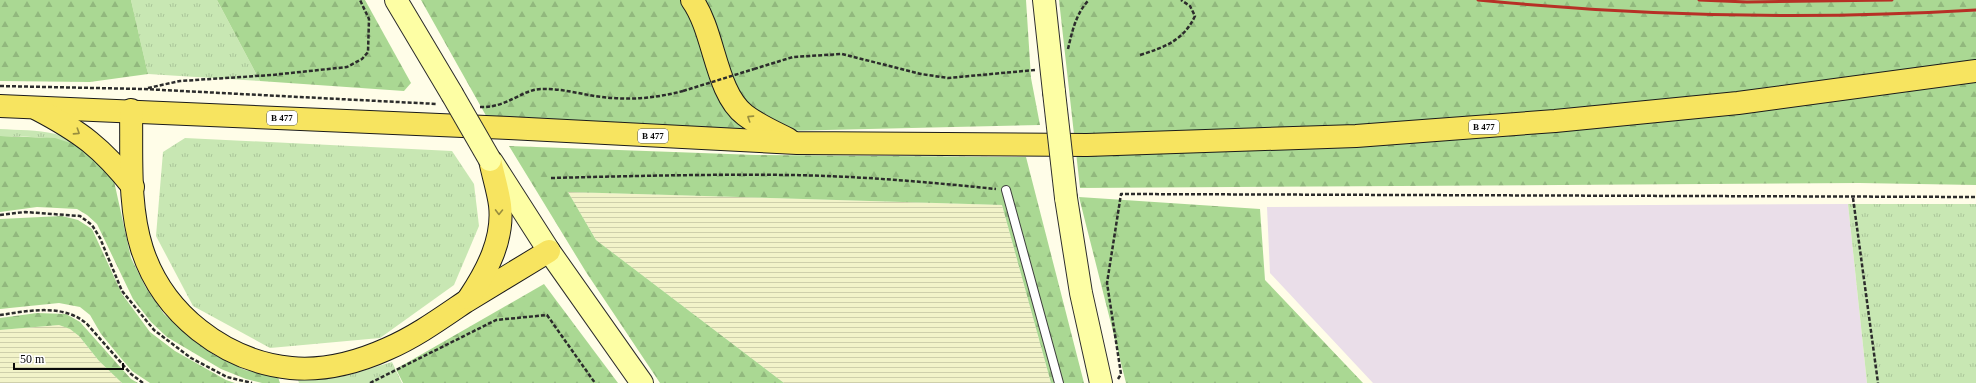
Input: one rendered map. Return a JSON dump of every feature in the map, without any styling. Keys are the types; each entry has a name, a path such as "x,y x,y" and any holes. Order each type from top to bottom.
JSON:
{"main road":[{"path":"396,0 446,99 490,160 549,251 642,383"},
{"path":"692,0 708,35 725,86 732,101 745,115 796,143"},
{"path":"1044,0 1066,198 1081,293 1101,383"},
{"name":"B 477","path":"0,106 131,110 796,143 1087,145 1356,136 1556,121 1655,112 1842,90 1976,71"},
{"path":"30,106 58,120 94,144 114,164 133,187"},
{"path":"131,110 133,187 136,224 142,248 151,271 164,293 199,331 221,346 243,357 266,364 293,368 338,366 386,350 405,341 549,251"},
{"path":"468,301 483,276 494,252 499,226 500,206 490,160"}],"lane":[{"path":"1006,190 1059,383"}],"path":[{"path":"143,89 180,81 272,75 347,67 362,60 368,52 369,19 360,0"},
{"path":"1066,56 1076,20 1084,5 1089,0"},
{"path":"1140,55 1161,48 1179,38 1189,28 1195,16 1190,6 1181,0"},
{"path":"472,106 500,106 539,89 557,89 613,98 641,98 683,91 793,57 842,54 921,74 948,78 1037,70"},
{"path":"0,86 446,99"},
{"path":"551,178 670,175 791,175 921,182 1006,190"},
{"path":"1116,383 1121,374 1107,282 1121,194 1853,198 1976,197"},
{"path":"1853,198 1878,383"},
{"path":"0,215 25,212 80,216 92,225 100,238 122,291 154,330 191,358 227,377 252,383"},
{"path":"0,315 49,310 59,311 78,317 131,374 143,383"},
{"path":"370,383 496,320 547,315 595,383"}],"shaded area":[{"path":"1848,204 1867,383 1373,383 1270,273 1267,207"}],"green space":[{"path":"0,0 131,0 148,74 90,82 0,81"},
{"path":"131,0 217,0 260,81 148,74"},
{"path":"217,0 365,0 411,83 404,91 260,81"},
{"path":"421,0 1026,0 1031,78 1040,125 746,132 489,121"},
{"path":"1059,0 1976,0 1976,185 1859,183 1080,188"},
{"path":"0,129 28,130 55,134 79,142 91,150 101,160 109,170 114,181 101,165 89,154 76,146 64,141 50,138 0,136"},
{"path":"0,136 55,138 77,145 100,162 114,181 131,258 146,288 164,314 194,341 214,355 245,370 278,377 280,383 262,383 246,379 221,369 167,337 151,322 133,299 97,224 87,215 77,209 37,207 0,212"},
{"path":"185,138 452,151 474,184 479,226 454,285 380,338 270,348 193,306 156,236 163,152"},
{"path":"509,146 756,155 1026,157 1084,383 1051,383 1002,205 568,192 596,240 784,383 660,383 586,272"},
{"path":"568,192 1002,205 1051,383 784,383 596,240"},
{"path":"1079,197 1260,209 1265,280 1363,383 1126,383"},
{"path":"1848,204 1976,204 1976,383 1867,383"},
{"path":"62,216 78,220 92,229 122,294 150,332 175,351 226,380 235,383 150,383 132,371 101,334 90,315 80,307 59,303 0,309 0,219"},
{"path":"544,284 618,383 403,383 396,369"},
{"path":"37,313 66,314 80,322 131,379 138,383 122,383 99,361 79,336 70,329 59,325 0,330 0,318"},
{"path":"59,325 71,329 79,336 99,361 122,383 0,383 0,330"},
{"path":"392,362 402,383 299,383 298,380 345,376"}],"railway":[{"path":"1478,0 1602,10 1727,15 1852,15 1976,10"},
{"path":"1699,0 1747,2 1892,0"}]}
